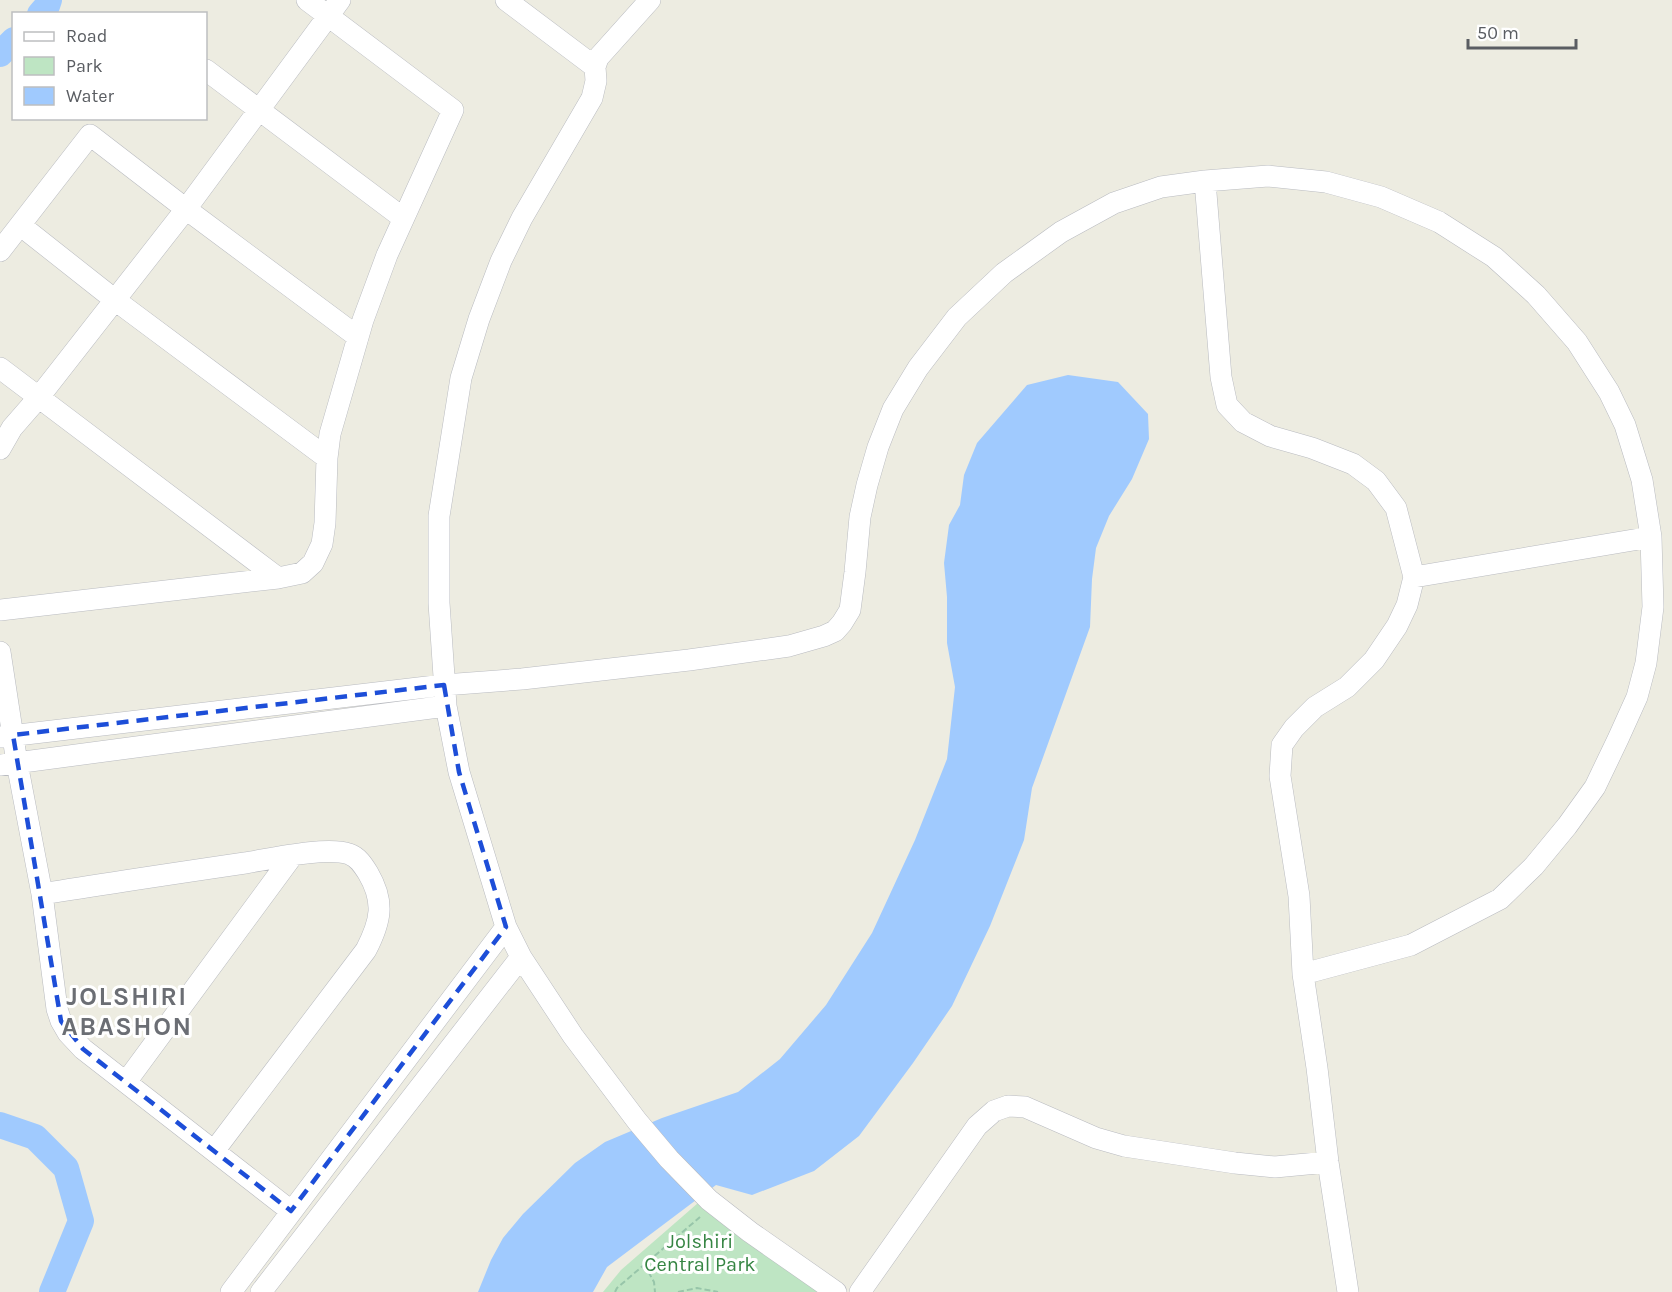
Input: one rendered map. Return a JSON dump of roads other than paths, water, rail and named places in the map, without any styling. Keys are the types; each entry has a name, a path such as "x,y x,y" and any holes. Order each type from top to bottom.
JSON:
{"street":[{"path":"0,610 278,578 302,573 313,563 322,544 325,523 330,435 369,300 453,110 334,8 307,0"},
{"path":"506,0 595,67"},
{"path":"650,0 604,51 595,67 596,81 592,98 522,218 501,261 479,319 461,378 439,516 439,603 445,695 459,772 506,927 521,957 573,1036 705,1208 750,1232 836,1292"},
{"path":"0,449 12,428 39,397 186,209 334,8"},
{"path":"207,71 404,218"},
{"path":"0,251 90,135 358,337"},
{"path":"8,764 445,695 522,679 789,646 824,636 835,631 850,610 860,517 878,447 893,409 918,368 957,317 1004,273 1061,232 1114,202 1161,187 1268,176 1326,182 1381,197 1439,222 1494,257 1536,295 1570,334 1609,392 1626,425 1642,480 1651,537 1653,607 1646,663 1636,697 1618,739 1595,787 1534,866 1500,899 1411,945 1303,974"},
{"path":"1205,181 1221,377 1227,405 1243,422 1270,436 1312,448 1353,464 1376,481 1396,508 1414,577 1407,605 1397,626 1374,660 1347,687 1316,707 1294,728 1282,746 1280,776 1299,896 1303,974 1348,1292"},
{"path":"20,225 115,300 327,458"},
{"path":"0,368 278,578"},
{"path":"1414,577 1651,537"},
{"path":"0,652 8,764 42,894 55,998 61,1021 68,1033 83,1048 291,1211"},
{"path":"6,736 445,695"},
{"path":"42,894 292,855 339,851 352,855 362,863 376,887 380,901 374,933 366,950 214,1151"},
{"path":"126,1082 292,855"},
{"path":"231,1292 506,927"},
{"path":"261,1292 521,957"},
{"path":"860,1292 977,1126 994,1111 1008,1106 1025,1107 1096,1138 1124,1146 1275,1167 1328,1162"}],"water":[{"path":"1068,375 1118,382 1148,414 1149,439 1132,479 1109,516 1096,548 1090,627 1032,788 1024,840 990,926 952,1006 859,1136 814,1171 752,1195 716,1185 607,1267 593,1292 478,1292 503,1238 523,1214 575,1163 605,1142 662,1118 738,1092 780,1059 826,1005 872,933 915,840 947,759 955,687 947,643 944,563 949,525 960,505 964,475 977,443 1027,385"}],"waterway":[{"path":"42,12 49,0"},
{"path":"0,54 12,42"},
{"path":"0,1125 35,1137 66,1168 81,1221 52,1292"}],"district":[{"name":"JOLSHIRI ABASHON","path":"127,1011"}],"park label":[{"name":"Jolshiri Central Park","path":"700,1252"}]}
